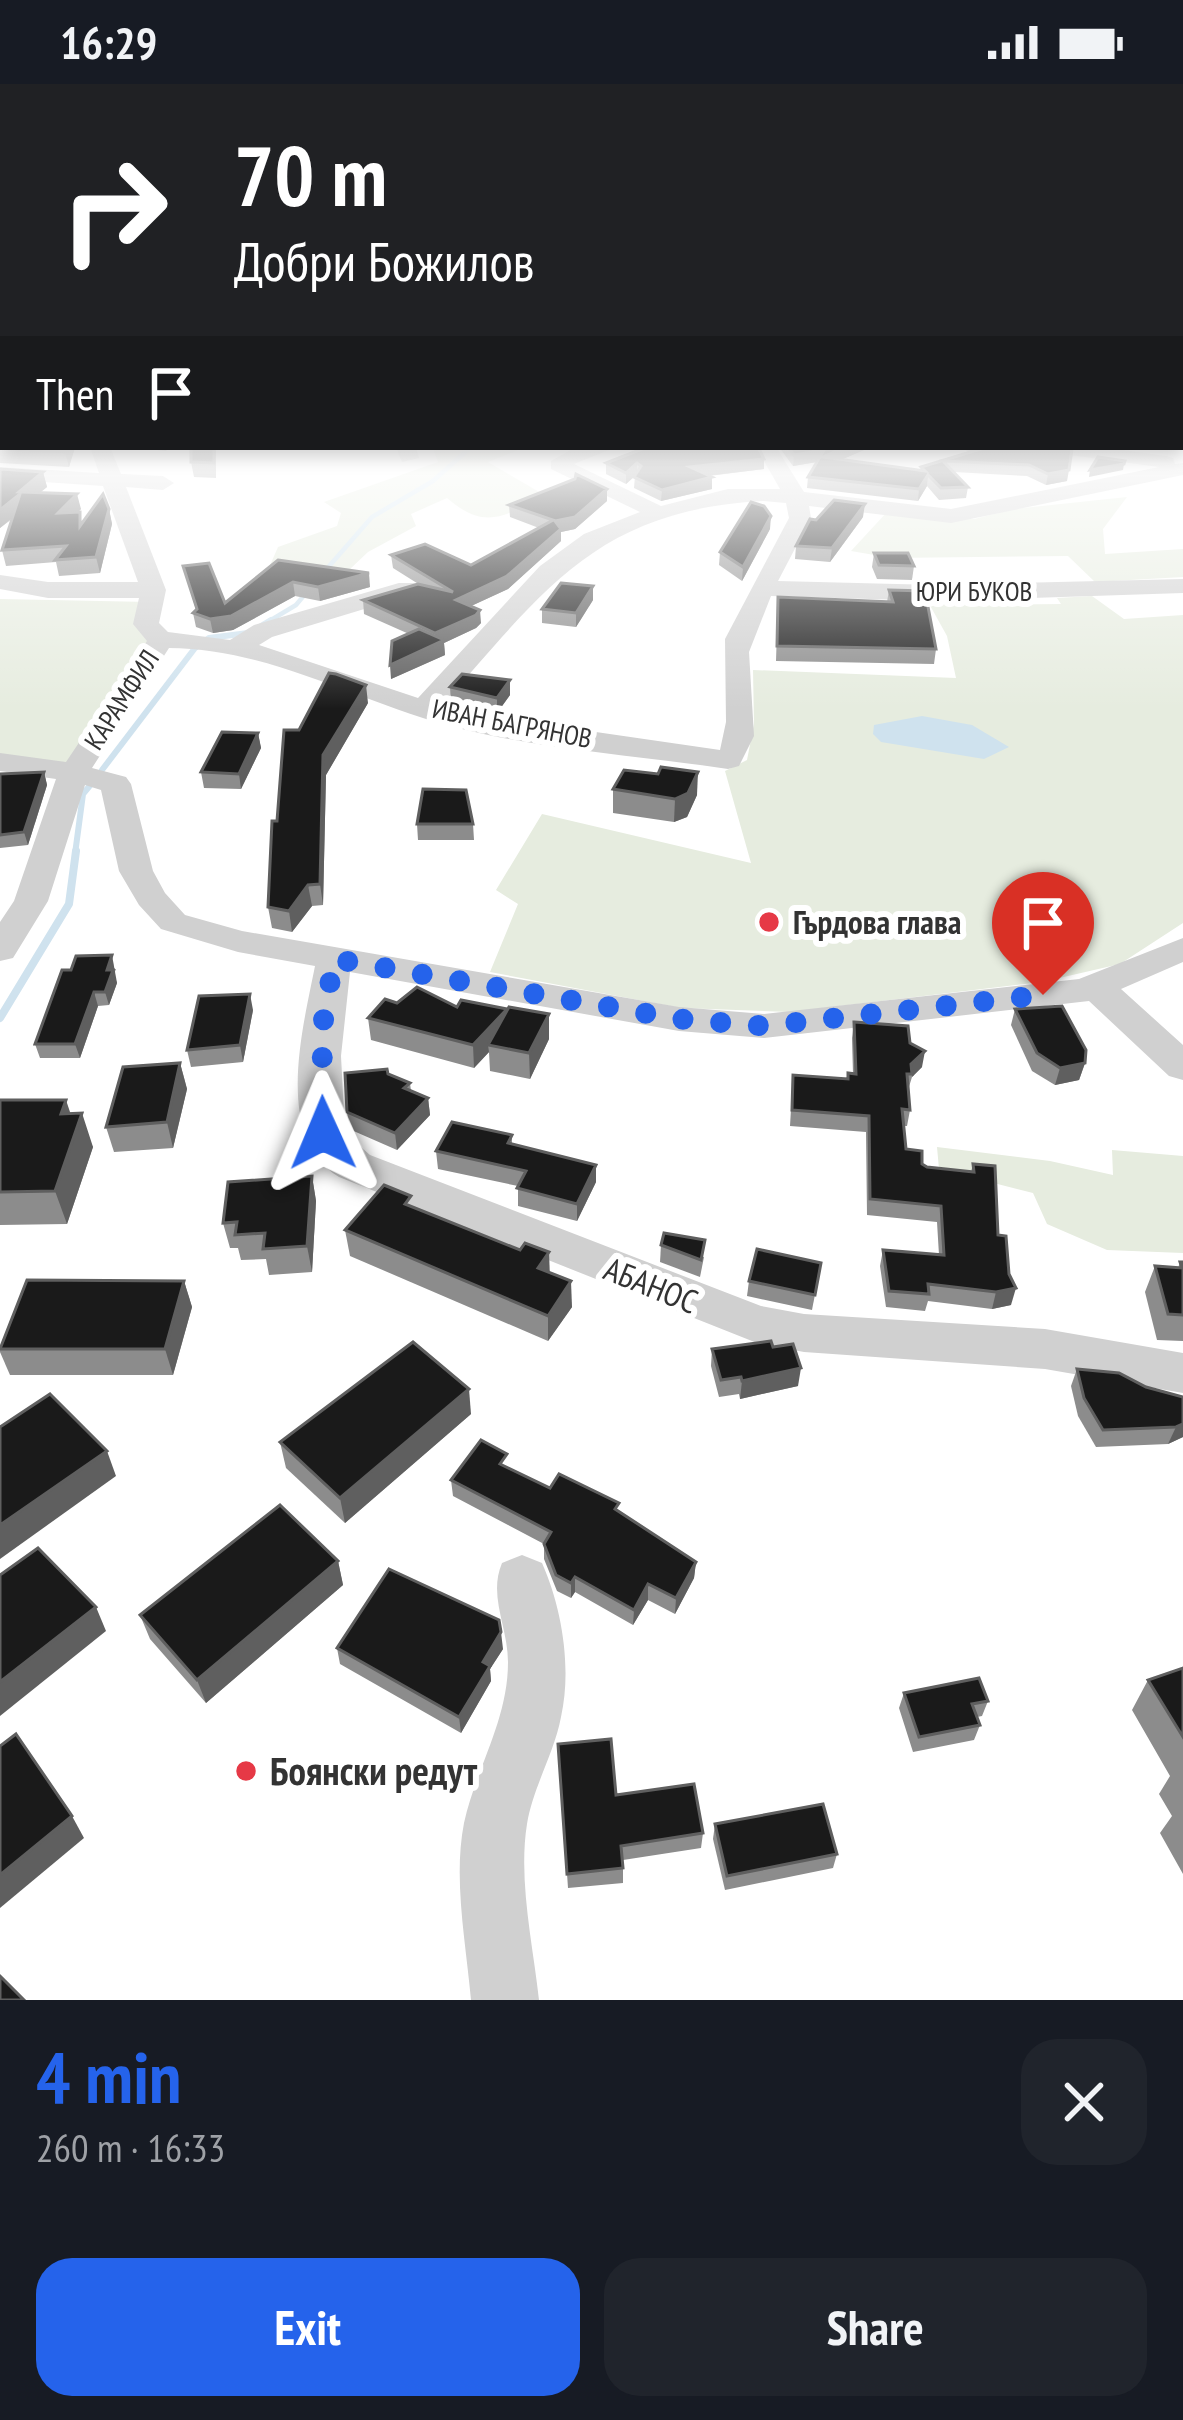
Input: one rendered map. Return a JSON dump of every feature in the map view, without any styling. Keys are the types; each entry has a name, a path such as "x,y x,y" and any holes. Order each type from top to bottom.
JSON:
{"street":[{"name":"КАРАМФИЛ","path":"0,950 31,901 74,772 201,643 146,624 153,590 131,529"},
{"path":"424,708 433,692 549,571 592,538 615,529"},
{"path":"766,588 794,529"},
{"path":"0,582 48,590 153,590"},
{"name":"ЮРИ БУКОВ","path":"766,588 936,593 1183,586"},
{"path":"201,643 262,631 408,588"},
{"name":"ИВАН БАГРЯНОВ","path":"201,643 468,722 728,760 736,750 740,726 736,648 747,617 766,588"},
{"path":"0,762 74,772 115,784 136,871 172,922 238,941 679,1019 764,1026 1096,987 1183,950"},
{"name":"АБАНОС","path":"334,959 322,1029 323,1133 332,1150 370,1174 758,1324 804,1333 1045,1349 1183,1373"},
{"path":"1096,987 1183,1067"},
{"path":"505,2000 492,1859 496,1822 532,1716 538,1660 522,1581"}],"shaded area":[{"path":"327,529 410,529 368,552 349,570 268,570 278,547"},
{"path":"871,529 1103,529 1105,554 1183,549 1183,577 1095,582 1068,556 892,558 851,551"},
{"path":"1092,596 1124,619 1183,615 1183,923 1120,964 1042,982 789,1012 681,1008 490,972 518,904 496,890 542,814 751,863 725,771 747,760 754,724 753,670 956,678 947,636 927,600 1061,604 1057,598"},
{"path":"0,599 150,602 161,640 74,772 0,762"},
{"path":"937,1147 1050,1161 1113,1175 1112,1150 1183,1156 1183,1253 1107,1250 1047,1224 1033,1193 939,1169"}],"water":[{"path":"922,716 972,725 1009,747 984,759 881,742 873,734 874,725"}],"building":[{"path":"9,529 103,529 96,557 55,560 66,546 2,550"},
{"path":"536,529 561,529 507,576 456,600 480,610 476,615 435,633 363,600 418,584 453,592 391,555 425,544 471,565"},
{"path":"734,529 764,529 743,567 720,552"},
{"path":"805,529 846,529 832,548 796,546"},
{"path":"874,553 908,553 914,566 879,565"},
{"path":"278,560 369,573 318,587 293,582 231,616 210,619 193,613 197,609 183,566 209,563 225,603"},
{"path":"561,583 593,586 576,613 542,609"},
{"path":"889,590 925,591 936,649 777,646 778,597 893,602"},
{"path":"419,629 444,640 390,665 392,641"},
{"path":"329,673 366,685 323,755 320,884 308,885 289,911 268,907 272,821 277,821 284,730 299,730"},
{"path":"462,674 510,680 497,698 450,687"},
{"path":"222,732 258,733 239,774 201,772"},
{"path":"661,767 698,772 688,793 675,799 613,789 624,770 658,774"},
{"path":"44,772 24,832 0,835 0,774"},
{"path":"423,789 466,790 473,824 417,824"},
{"path":"112,955 107,970 113,970 105,992 94,992 75,1044 35,1044 62,970 71,970 76,956"},
{"path":"417,987 457,1007 461,1000 507,1009 473,1045 368,1018 385,999 397,1003"},
{"path":"250,994 240,1045 187,1050 199,996"},
{"path":"1062,1006 1086,1050 1085,1063 1060,1068 1037,1053 1015,1009"},
{"path":"509,1007 549,1014 529,1053 488,1045"},
{"path":"854,1022 908,1026 910,1043 925,1051 911,1064 912,1074 907,1074 910,1110 902,1109 906,1149 922,1151 922,1164 927,1167 974,1172 973,1164 995,1166 998,1235 1006,1236 1009,1274 1016,1288 996,1292 928,1284 929,1294 889,1291 883,1250 944,1255 941,1206 870,1199 869,1116 792,1110 793,1075 848,1079 848,1073 856,1074"},
{"path":"180,1063 167,1122 106,1127 123,1067"},
{"path":"387,1069 388,1074 410,1083 404,1088 428,1098 395,1133 347,1112 345,1073"},
{"path":"0,1100 66,1100 61,1114 82,1113 55,1191 0,1192"},
{"path":"452,1122 512,1135 508,1143 596,1165 577,1204 517,1188 526,1171 436,1151"},
{"path":"312,1176 307,1246 263,1249 265,1233 235,1235 237,1222 223,1223 228,1182"},
{"path":"384,1185 411,1196 405,1204 520,1250 525,1243 549,1252 538,1268 571,1281 548,1316 345,1230"},
{"path":"664,1233 705,1240 701,1260 661,1245"},
{"path":"757,1249 821,1263 815,1295 749,1281"},
{"path":"1183,1262 1183,1315 1168,1314 1155,1266 1182,1268"},
{"path":"27,1280 184,1281 165,1349 0,1349"},
{"path":"771,1341 773,1347 793,1344 801,1368 742,1381 741,1377 721,1380 712,1349"},
{"path":"413,1342 469,1389 340,1498 280,1442"},
{"path":"1077,1369 1119,1373 1146,1387 1183,1397 1183,1424 1103,1430 1084,1398"},
{"path":"50,1394 107,1451 0,1525 0,1427"},
{"path":"481,1440 507,1454 500,1464 550,1488 559,1474 619,1503 615,1509 696,1562 676,1598 648,1584 634,1610 575,1577 571,1583 556,1575 544,1544 551,1532 451,1480"},
{"path":"280,1505 338,1561 197,1680 140,1615"},
{"path":"38,1548 96,1607 0,1682 0,1575"},
{"path":"389,1569 499,1620 501,1632 483,1662 490,1666 459,1717 337,1648"},
{"path":"1183,1668 1183,1737 1148,1680"},
{"path":"979,1678 988,1701 972,1704 980,1725 919,1737 904,1693"},
{"path":"16,1734 72,1816 0,1875 0,1746"},
{"path":"611,1739 616,1795 694,1784 703,1833 621,1846 623,1868 567,1874 558,1744"},
{"path":"823,1804 837,1854 727,1876 715,1824"},
{"path":"0,1976 24,2000 0,2000"}],"waterway":[{"path":"324,572 361,529"},
{"path":"261,626 296,605 306,593"},
{"path":"102,770 195,648 209,638 248,633"},
{"path":"75,854 83,794 92,783"},
{"path":"0,1018 69,904 76,851"}],"place":[{"name":"Гърдова глава","path":"769,922"},
{"name":"Боянски редут","path":"246,1771"}],"route":[{"path":"323,1133 322,1029 334,959 679,1019 764,1026 1043,995"}]}
